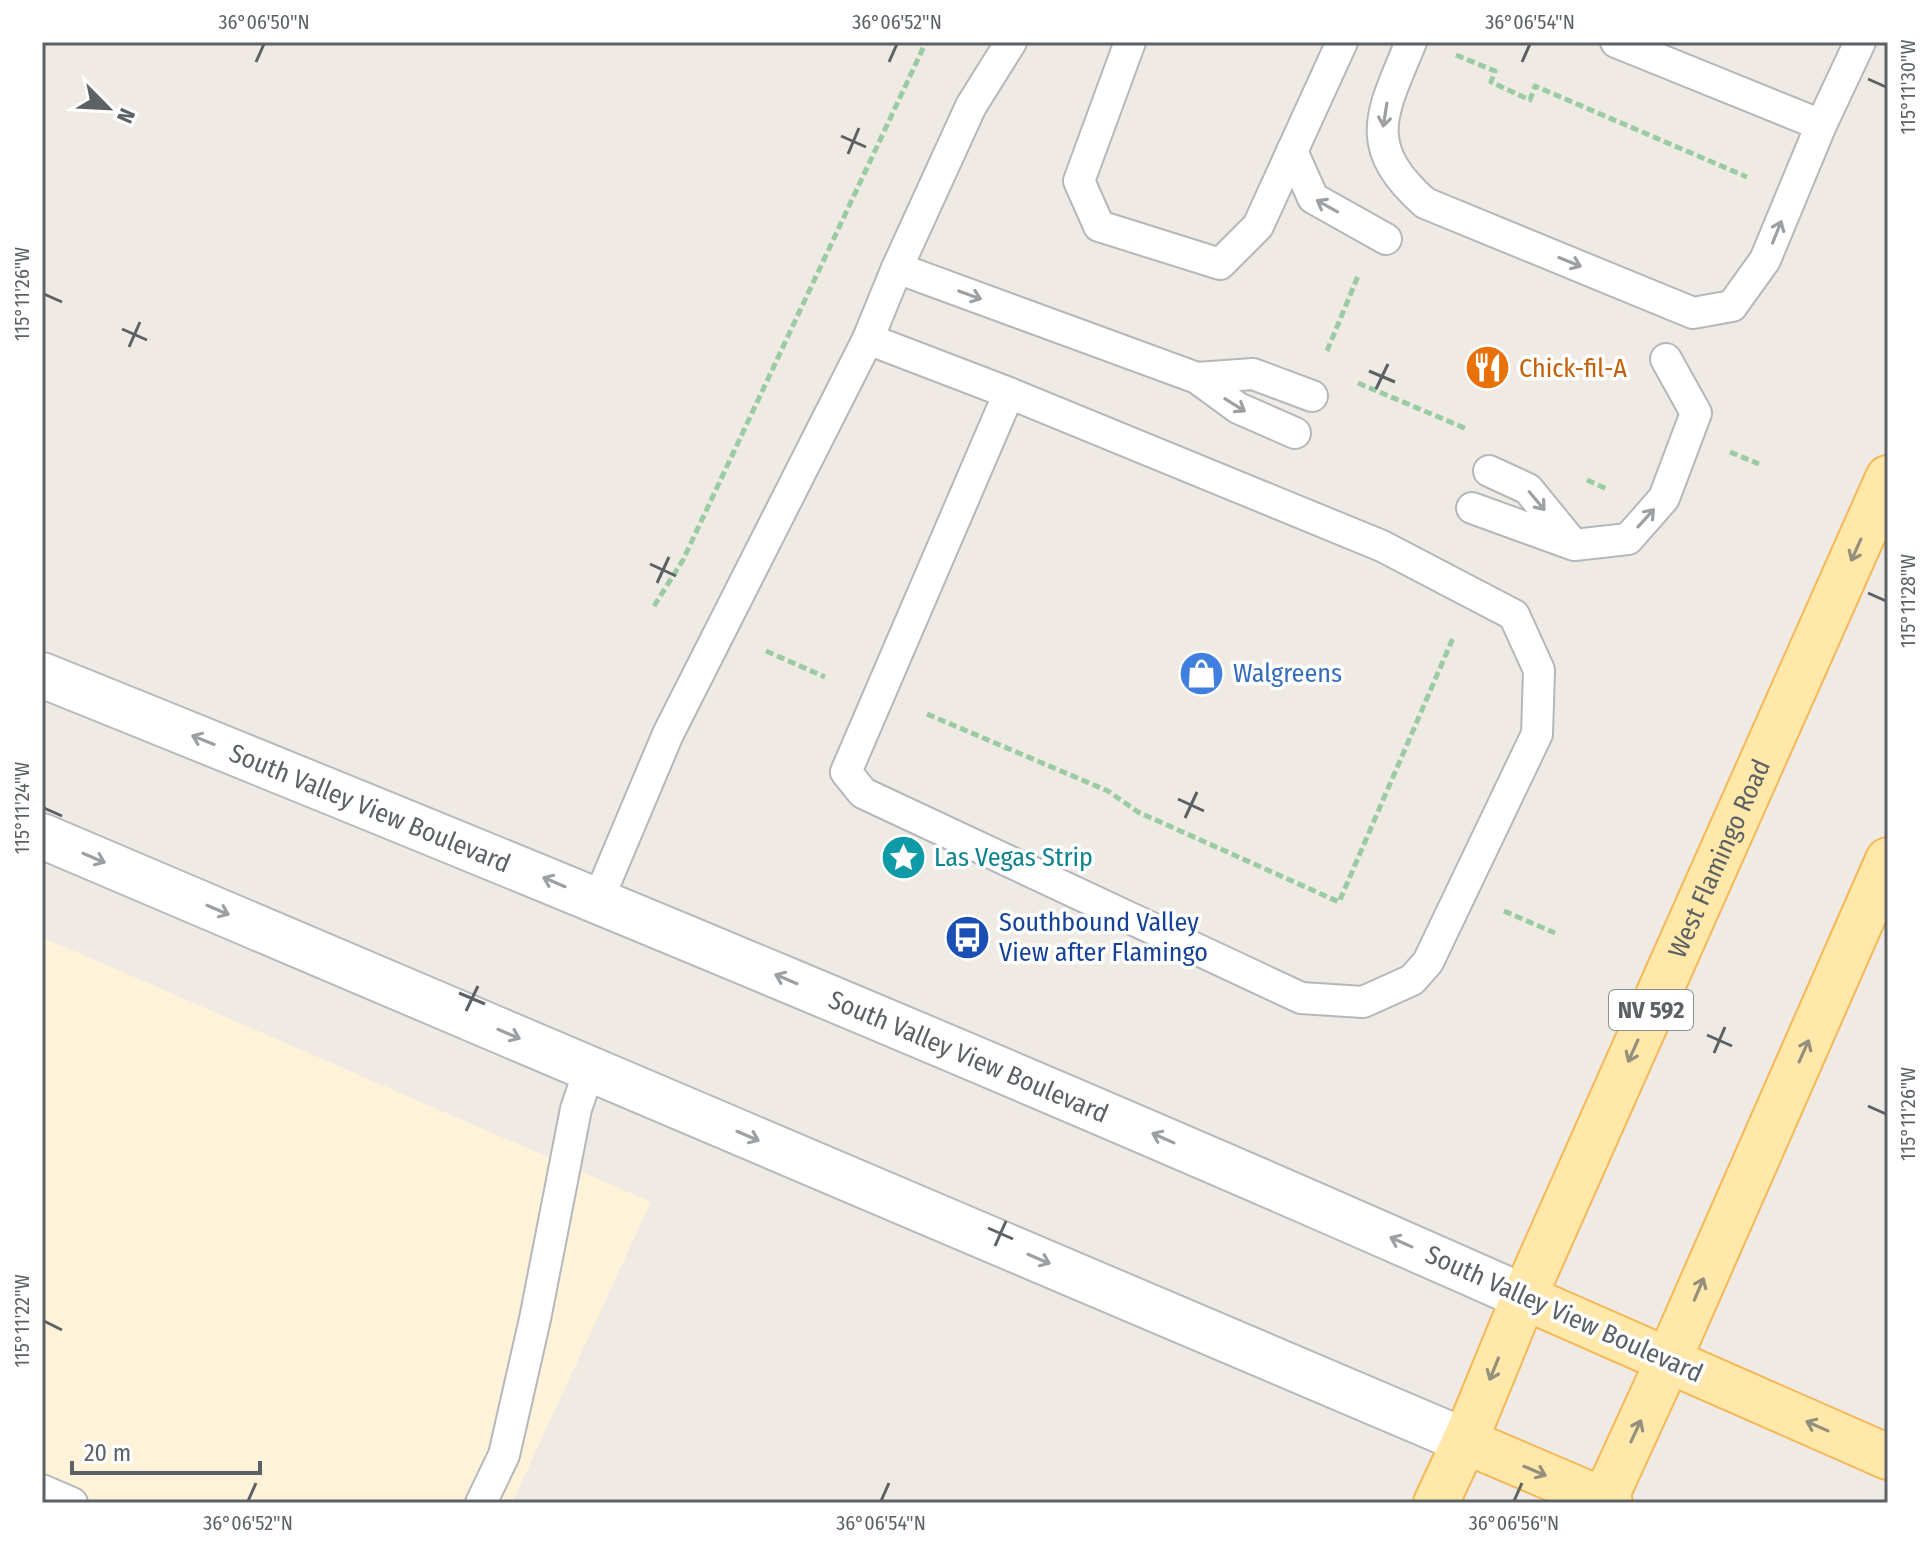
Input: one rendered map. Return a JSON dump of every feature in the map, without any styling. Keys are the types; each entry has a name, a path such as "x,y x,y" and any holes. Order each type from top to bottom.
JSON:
{"main road":[{"name":"West Flamingo Road","path":"1436,1503 1524,1297 1888,478"},
{"name":"South Valley View Boulevard","path":"42,675 598,900 1116,1118 1888,1457"},
{"path":"42,836 1605,1502 1888,860"}],"lane":[{"path":"598,900 668,734 868,339 971,106 1011,42"},
{"path":"1130,42 1079,181 1099,226 1220,264 1258,226 1342,42"},
{"path":"1411,42 1385,106 1382,135 1388,162 1405,185 1425,203 1693,313 1732,306 1765,260 1821,125 1860,42"},
{"path":"1616,42 1821,125"},
{"path":"1292,151 1313,198 1386,239"},
{"path":"897,268 1197,378 1238,408 1295,433"},
{"path":"868,339 1009,393 1382,546 1514,615 1539,670 1537,734 1428,962 1412,980 1363,1002 1301,998 863,793 846,772 1009,393"},
{"path":"1472,508 1574,545 1628,539 1664,498 1696,413 1666,359"},
{"path":"1197,378 1253,374 1312,396"},
{"path":"1489,471 1528,489 1574,545"},
{"path":"481,1503 504,1455 535,1319 576,1109 590,1068"},
{"path":"42,1490 72,1503"}],"path":[{"path":"654,606 683,560 926,42"},
{"path":"1445,51 1495,71 1491,82 1530,100 1535,86 1749,177 1743,191"},
{"path":"1326,352 1363,263"},
{"path":"1350,379 1481,435"},
{"path":"1584,479 1613,492"},
{"path":"927,714 1108,791 1138,812 1339,902 1472,593"},
{"path":"766,651 825,677"},
{"path":"1499,908 1555,933"}],"shaded area":[{"path":"42,937 651,1202 512,1503 42,1503"}],"place":[{"name":"Chick-fil-A","path":"1488,368"},
{"name":"Walgreens","path":"1202,673"},
{"name":"Las Vegas Strip","path":"903,857"},
{"name":"Southbound Valley View after Flamingo","path":"968,937"}]}
